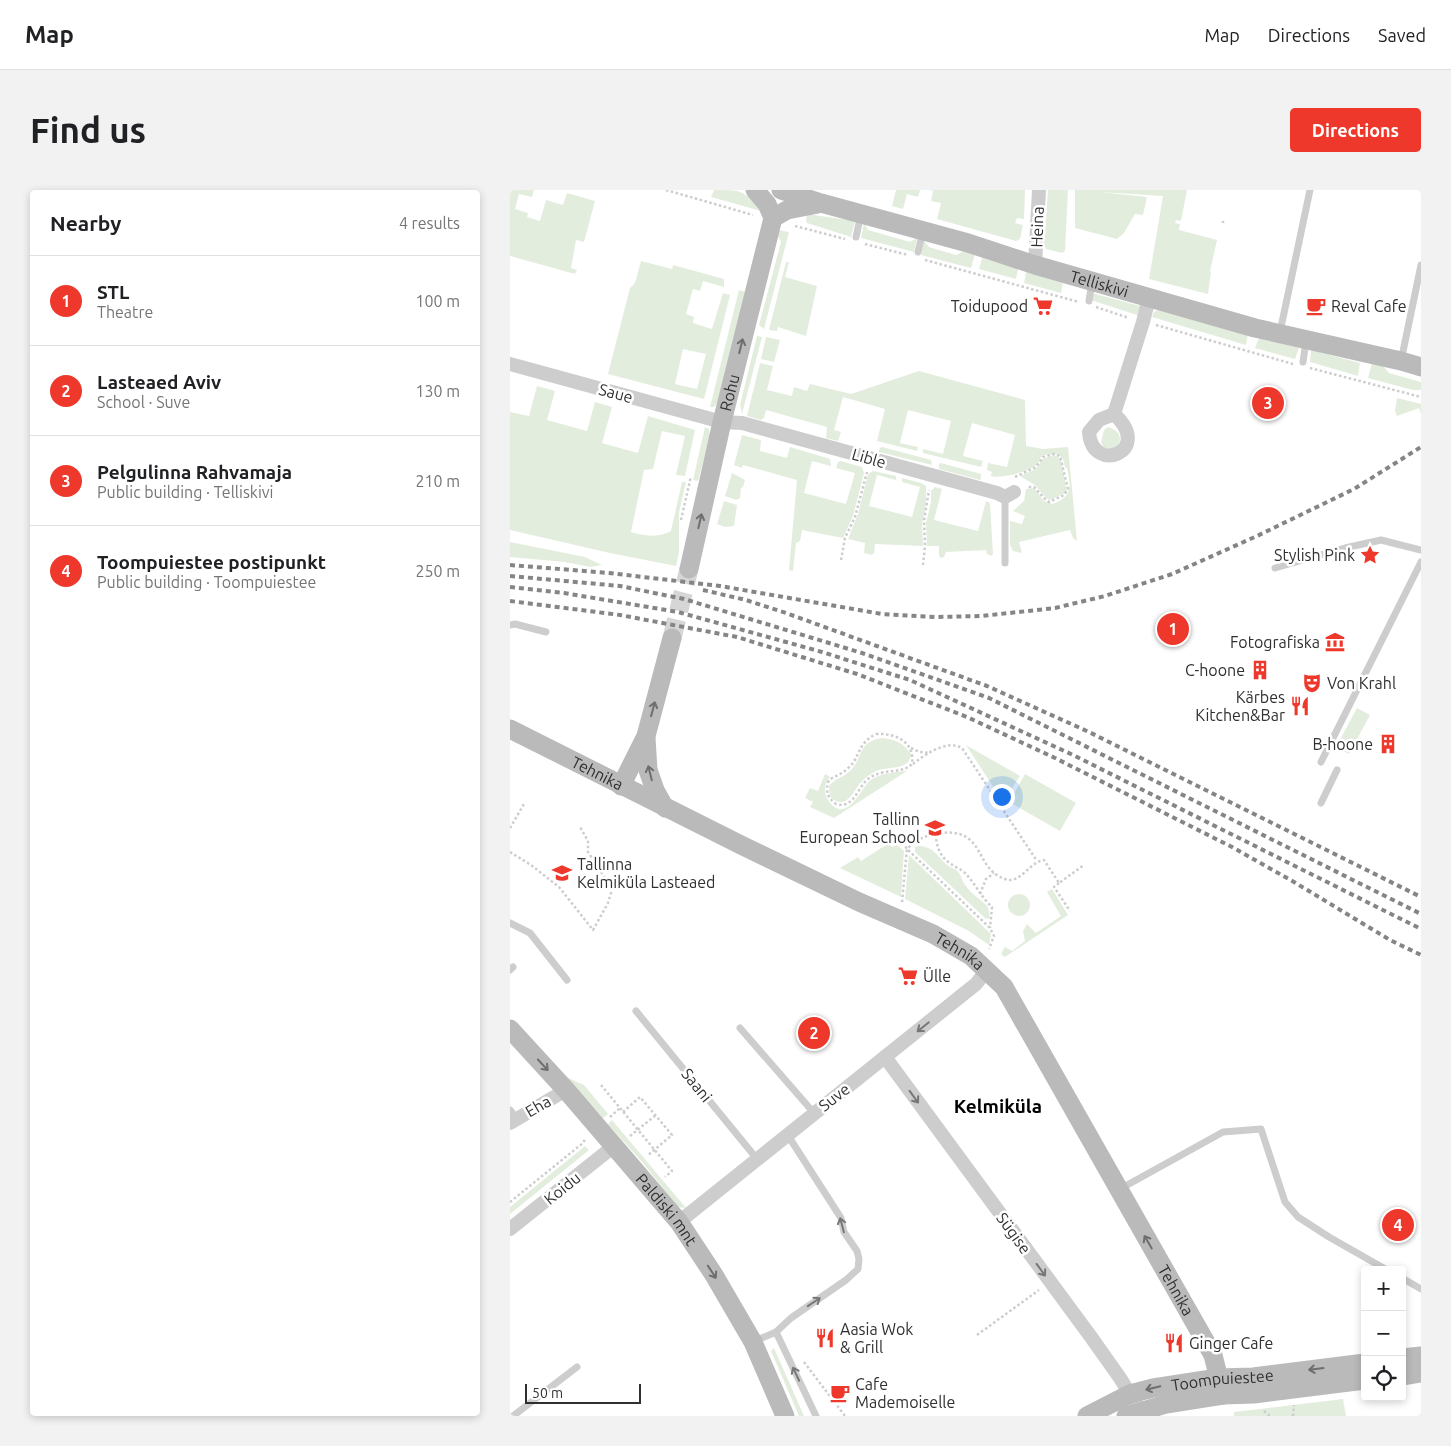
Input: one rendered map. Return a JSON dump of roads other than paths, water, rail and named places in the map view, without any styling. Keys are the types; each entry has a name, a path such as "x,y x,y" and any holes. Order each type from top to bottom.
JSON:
{"street":[{"path":"755,190 767,204 766,217 787,210 814,206 821,203"},
{"name":"Telliskivi","path":"781,190 821,203 968,243 1149,298 1306,341 1421,367"},
{"name":"Heina","path":"1036,265 1039,190"},
{"name":"Rohu","path":"689,569 766,217"},
{"path":"1114,414 1149,298"},
{"name":"Saue","path":"510,364 722,422"},
{"name":"Lible","path":"722,422 742,423 997,493 1016,492"},
{"path":"621,786 646,736 672,638"},
{"name":"Tehnika","path":"510,729 665,808 859,902 933,934 971,956 987,970 1004,987 1118,1191 1213,1355 1221,1386"},
{"path":"646,736 648,770 654,790 665,808"},
{"name":"Suve","path":"679,1222 976,984 987,970"},
{"name":"Paldiski mnt","path":"510,1029 566,1090 679,1222 753,1342 785,1416"},
{"name":"Sügise","path":"885,1057 1116,1371 1132,1407"},
{"name":"Eha","path":"512,1117 566,1090"},
{"name":"Koidu","path":"510,1229 614,1146"},
{"path":"1406,1358 1421,1356"},
{"name":"Toompuiestee","path":"1087,1416 1132,1407 1166,1404 1253,1377 1361,1364"},
{"path":"1406,1375 1421,1373"},
{"name":"Toompuiestee","path":"1221,1386 1254,1394 1361,1381"}],"lane":[{"path":"1280,334 1310,190"},
{"path":"856,237 861,214"},
{"path":"918,252 923,230"},
{"path":"1401,361 1421,265"},
{"path":"1089,302 1092,281"},
{"path":"1303,362 1306,341"},
{"path":"1005,563 1016,492"},
{"path":"1275,568 1381,540 1421,550"},
{"path":"1321,762 1421,562"},
{"path":"510,625 514,624 546,632"},
{"path":"1321,803 1337,770"},
{"path":"510,923 530,933 567,980"},
{"name":"Saani","path":"636,1011 757,1159"},
{"path":"740,1028 814,1114"},
{"path":"1118,1191 1223,1132 1261,1129 1285,1202 1298,1218 1329,1238 1380,1266"},
{"path":"753,1342 776,1332 791,1318 846,1280 858,1269 859,1259 857,1251 844,1232 841,1218 787,1134"},
{"path":"1406,1280 1421,1289"},
{"path":"776,1332 816,1416"},
{"path":"513,1416 577,1367"}],"tunnel":[{"path":"672,638 689,569"}],"railway":[{"path":"510,565 609,573 720,586 882,614 935,617 982,616 1055,608 1105,596 1172,574 1257,536 1354,489 1421,447"},
{"path":"510,576 620,586 684,599 862,653 989,698 1421,914"},
{"path":"510,587 564,593 678,612 822,652 910,680 1073,755 1421,929"},
{"path":"703,590 746,600 786,613 987,686 1089,732 1421,897"},
{"path":"510,601 620,615 737,637 857,674 967,717 1055,758 1232,847 1390,940 1421,955"}],"place":[{"name":"Toidupood","path":"1043,306"},
{"name":"Reval Cafe","path":"1316,306"},
{"name":"Pelgulinna Rahvamaja","path":"1268,403"},
{"name":"Stylish Pink","path":"1370,555"},
{"name":"STL","path":"1173,629"},
{"name":"Fotografiska","path":"1335,642"},
{"name":"C-hoone","path":"1260,670"},
{"name":"Von Krahl","path":"1312,683"},
{"name":"Kärbes Kitchen&Bar","path":"1300,706"},
{"name":"B-hoone","path":"1388,744"},
{"name":"Tallinn European School","path":"935,828"},
{"name":"Tallinna Kelmiküla Lasteaed","path":"562,873"},
{"name":"Ülle","path":"908,976"},
{"name":"Lasteaed Aviv","path":"814,1033"},
{"name":"Toompuiestee postipunkt","path":"1398,1225"},
{"name":"Aasia Wok & Grill","path":"825,1338"},
{"name":"Ginger Cafe","path":"1174,1343"},
{"name":"Cafe Mademoiselle","path":"840,1393"}],"district":[{"name":"Kelmiküla","path":"998,1106"}]}
